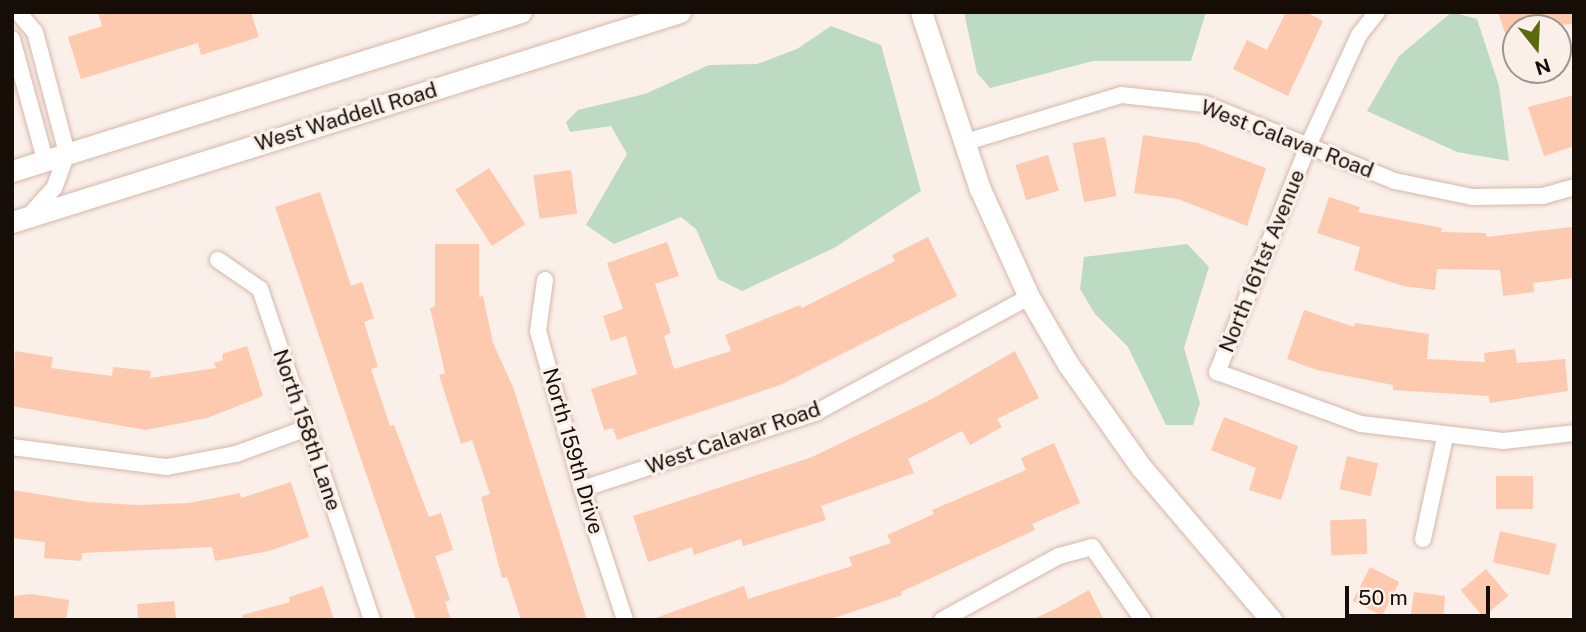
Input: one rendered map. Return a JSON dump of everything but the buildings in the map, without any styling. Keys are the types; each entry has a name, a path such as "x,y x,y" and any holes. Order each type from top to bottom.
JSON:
{"main road":[{"path":"12,171 521,12"},
{"name":"West Waddell Road","path":"20,220 680,12"},
{"path":"921,12 963,143 1029,297 1101,414 1271,620"}],"street":[{"name":"North 161tst Avenue","path":"1377,12 1359,35 1308,146 1217,372 1361,424 1445,437"},
{"path":"17,20 35,32 66,153 54,188 20,220"},
{"path":"12,39 46,160"},
{"name":"West Calavar Road","path":"963,143 1121,95 1205,104 1395,181 1472,197 1543,196 1574,187"},
{"name":"North 158th Lane","path":"218,260 260,289 372,620"},
{"name":"North 159th Drive","path":"545,280 538,331 582,489 625,620"},
{"name":"West Calavar Road","path":"582,489 817,412 1029,297"},
{"path":"12,447 167,467 236,454 307,428"},
{"path":"1423,539 1445,437 1503,441 1574,433"},
{"path":"942,620 1059,556 1092,547 1143,620"}],"green space":[{"path":"964,12 1206,12 1191,61 1093,61 990,88 977,73"},
{"path":"1452,12 1477,19 1499,86 1509,161 1457,152 1367,111 1399,56"},
{"path":"831,26 881,45 921,191 834,248 742,291 718,279 696,229 681,217 614,244 586,225 627,154 611,126 570,132 566,122 578,110 645,94 709,65 757,64 797,49"},
{"path":"1187,244 1209,267 1184,348 1200,403 1193,425 1166,425 1128,347 1095,314 1080,289 1084,257"}]}
